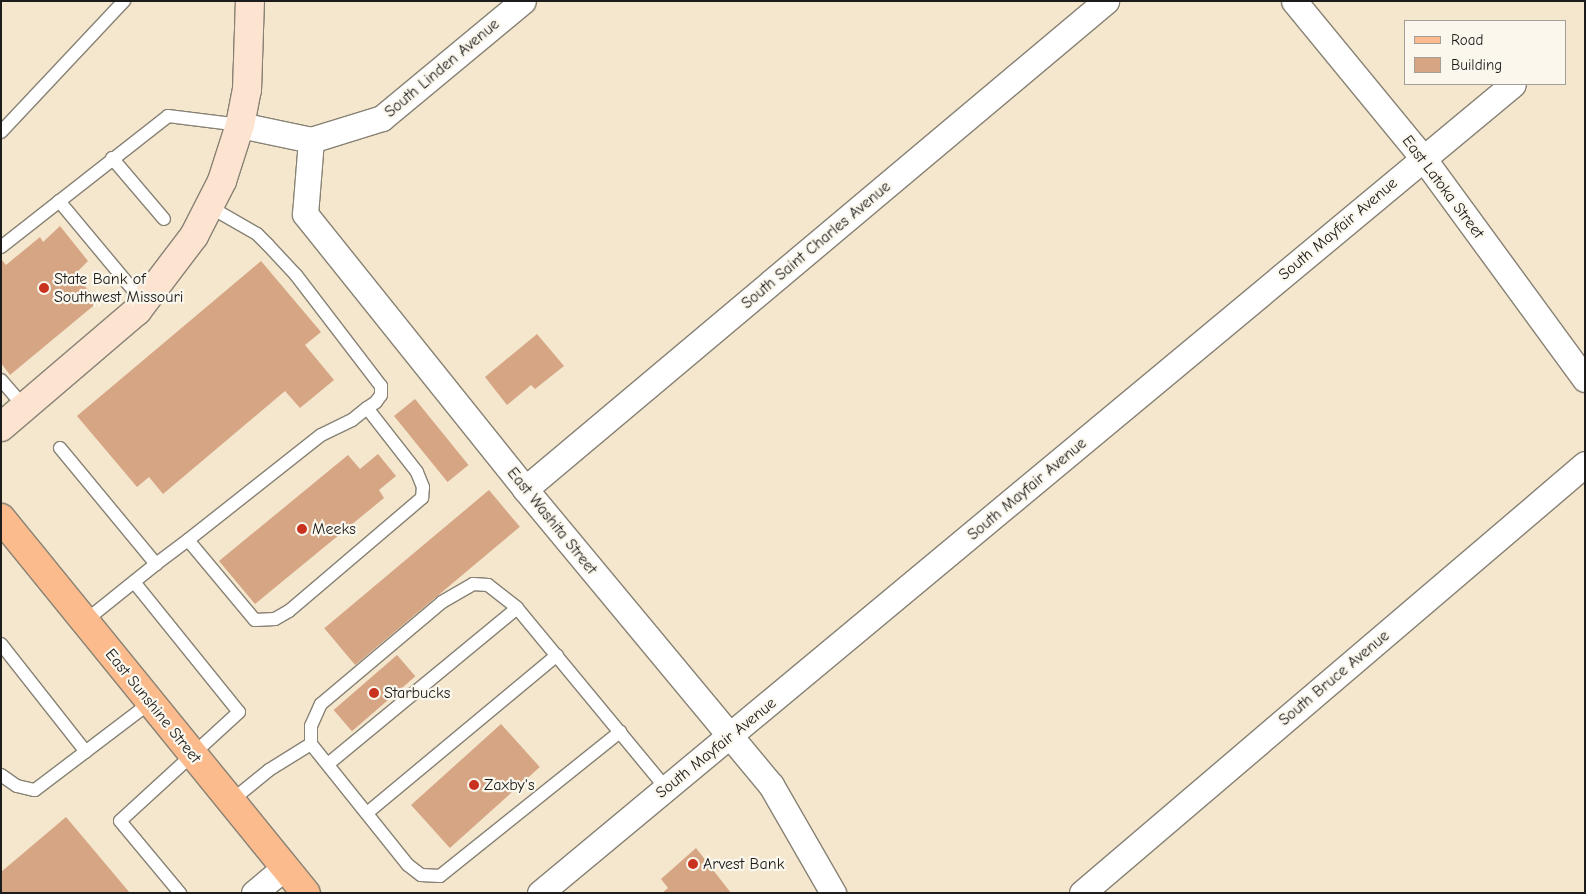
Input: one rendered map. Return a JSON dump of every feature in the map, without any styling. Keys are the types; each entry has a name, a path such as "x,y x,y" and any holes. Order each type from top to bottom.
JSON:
{"main road":[{"name":"East Sunshine Street","path":"1,518 306,893"}],"street":[{"path":"1,427 114,333 144,304 177,262 210,207 240,125 247,90 250,1"},
{"name":"South Linden Avenue","path":"240,125 310,140 382,118 522,1"},
{"name":"South Saint Charles Avenue","path":"525,489 1106,1"},
{"name":"East Latoka Street","path":"1294,1 1422,158 1585,379"},
{"name":"South Mayfair Avenue","path":"540,893 730,738 1422,158 1512,85"},
{"name":"East Washita Street","path":"310,140 305,214 525,489 771,785 833,893"},
{"name":"South Bruce Avenue","path":"1082,893 1585,464"},
{"path":"254,893 285,867"}],"lane":[{"path":"1,132 124,1"},
{"path":"1,247 112,158 168,116 240,125"},
{"path":"112,158 164,219"},
{"path":"58,201 144,304"},
{"path":"85,621 314,440 367,408 381,395 381,386 372,370 268,245 257,234 210,207"},
{"path":"1,380 25,408"},
{"path":"188,540 255,620 275,619 289,611 422,498 423,486 417,472 367,408"},
{"path":"60,448 156,564"},
{"path":"134,582 239,712 120,822 180,893"},
{"path":"620,732 440,876 421,875 408,865 311,744 311,726 321,704 460,589 473,584 488,585 516,608 667,788"},
{"path":"328,764 516,608"},
{"path":"1,644 86,752"},
{"path":"367,813 557,655"},
{"path":"1,774 16,786 35,790 151,702"},
{"path":"231,801 269,770 311,744"}],"building":[{"name":"State Bank of Southwest Missouri","path":"60,226 88,261 75,274 98,302 10,375 1,363 1,259 6,265 40,237 43,242"},
{"path":"261,261 321,332 305,345 334,380 300,408 285,391 163,494 149,477 137,487 77,416"},
{"path":"537,334 564,366 535,389 531,385 507,405 485,377"},
{"path":"415,399 468,465 448,482 394,416"},
{"name":"Meeks","path":"378,454 396,476 379,490 384,498 255,604 219,561 348,455 360,469"},
{"path":"489,490 520,527 355,665 324,628"},
{"name":"Starbucks","path":"397,655 415,676 352,731 334,710"},
{"name":"Zaxby's","path":"501,724 540,767 450,848 411,805"},
{"path":"66,817 130,893 1,893 1,872"},
{"name":"Arvest Bank","path":"696,848 731,893 662,893 668,888 661,879"}],"place":[{"name":"State Bank of Southwest Missouri","path":"44,288"},
{"name":"Meeks","path":"302,529"},
{"name":"Starbucks","path":"374,693"},
{"name":"Zaxby's","path":"474,785"},
{"name":"Arvest Bank","path":"693,864"}]}
